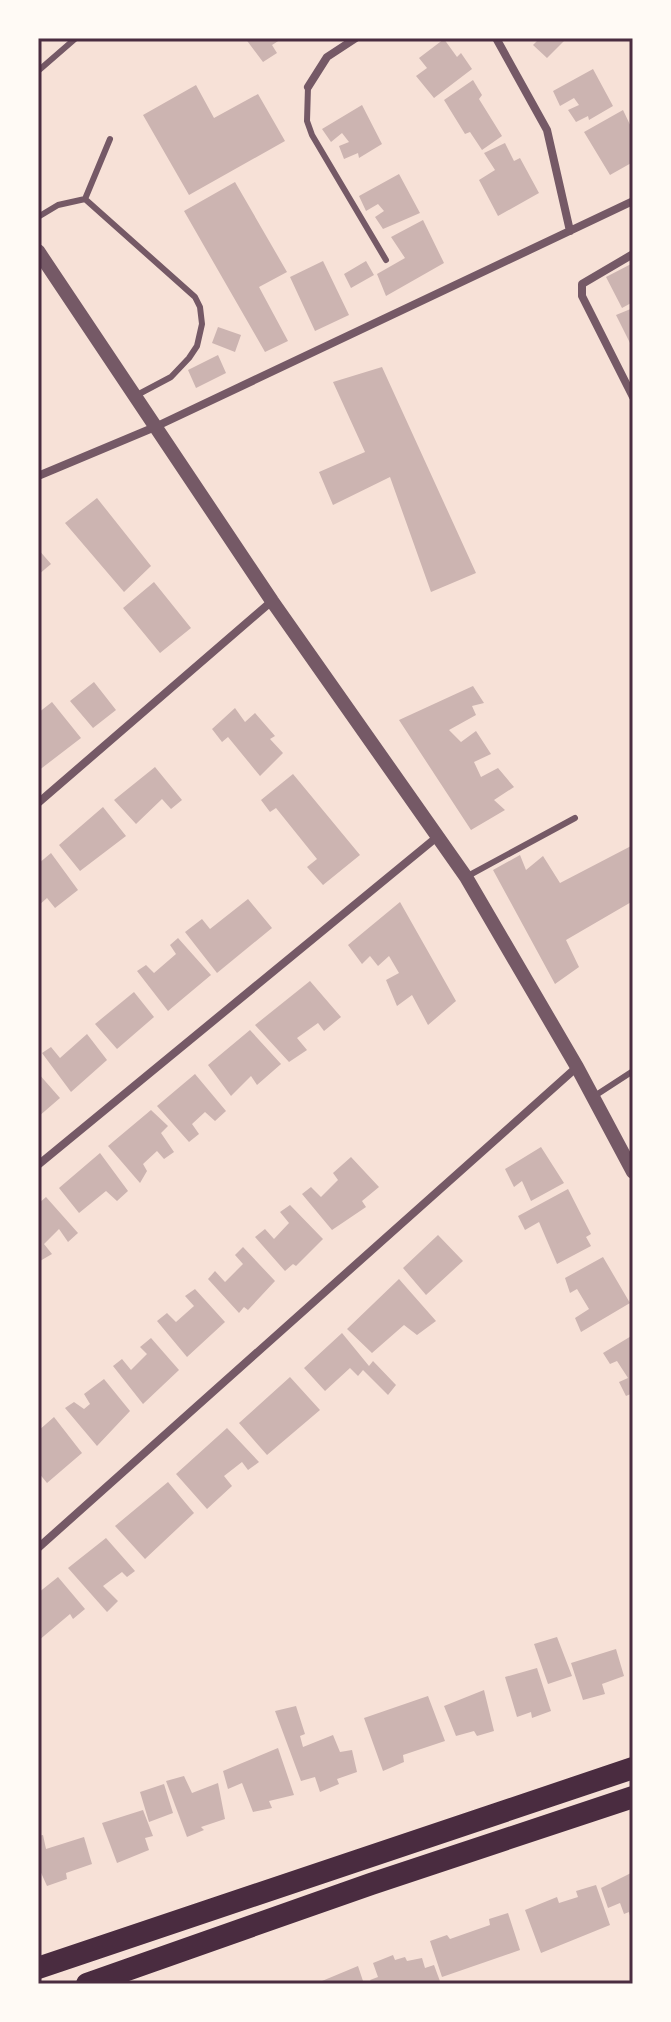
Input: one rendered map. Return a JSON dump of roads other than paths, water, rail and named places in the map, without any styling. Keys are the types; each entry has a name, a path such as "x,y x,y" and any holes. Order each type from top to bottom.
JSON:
{"highway":[{"path":"38,1968 633,1768"},
{"path":"87,1984 385,1879 633,1797"}],"street":[{"path":"308,87 327,57 356,38"},
{"path":"496,38 547,130 570,231"},
{"path":"38,476 155,427 633,201"},
{"path":"38,251 272,601 466,877 577,1067 633,1172"},
{"path":"633,254 582,284 582,296 633,397"},
{"path":"38,803 272,601"},
{"path":"38,1165 437,837"},
{"path":"38,1548 577,1067"}],"lane":[{"path":"38,71 76,38"},
{"path":"308,87 307,121 312,135 386,260"},
{"path":"85,199 110,139"},
{"path":"38,217 58,205 85,199"},
{"path":"85,199 195,297 200,307 202,324 197,346 189,358 171,377 135,396"},
{"path":"466,877 575,818"},
{"path":"593,1097 633,1071"}]}
